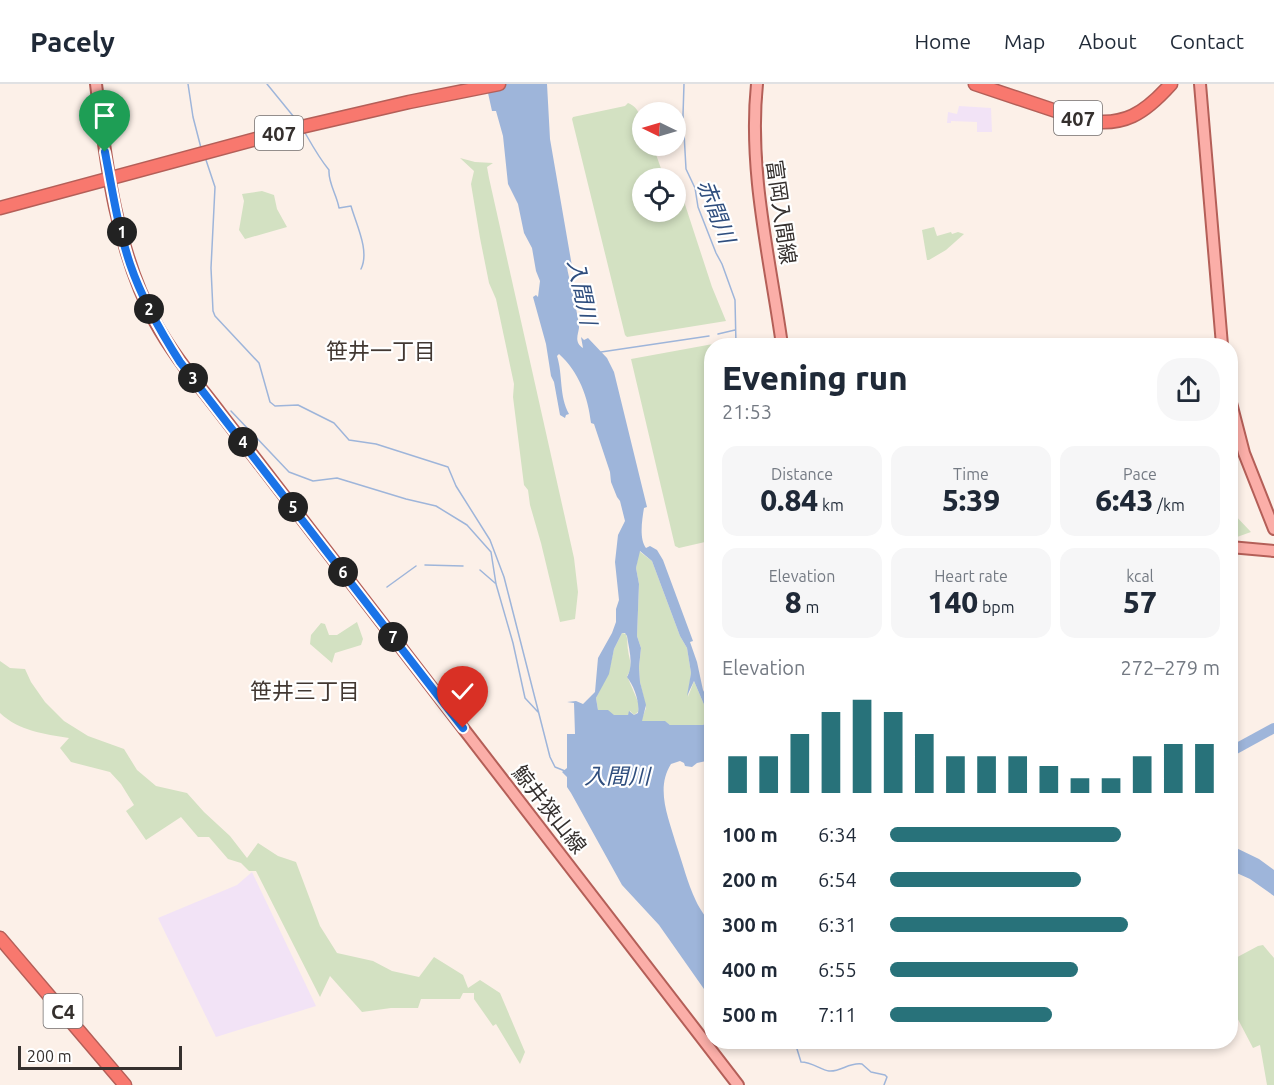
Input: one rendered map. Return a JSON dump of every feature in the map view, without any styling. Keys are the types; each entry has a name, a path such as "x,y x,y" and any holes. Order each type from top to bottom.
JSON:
{"highway":[{"name":"407","path":"0,208 351,115 499,84"},
{"name":"407","path":"975,84 1083,120 1099,123 1123,120 1140,113 1158,99 1171,84"},
{"name":"C4","path":"0,938 125,1085"},
{"name":"C4","path":"0,950 115,1085"}],"main road":[{"name":"鯨井狭山線","path":"96,84 110,178 126,251 154,321 180,362 704,1041"},
{"name":"富岡入間線","path":"757,84 754,109 754,154 781,338"},
{"path":"1200,84 1221,338"},
{"path":"1238,430 1244,453 1274,529"},
{"path":"1238,547 1274,551"},
{"name":"鯨井狭山線","path":"710,1049 738,1085"}],"shaded area":[{"path":"959,106 991,108 992,132 977,132 977,122 951,121 947,123 948,112 957,114"},
{"path":"252,872 316,1006 216,1037 158,918 237,885"}],"green space":[{"path":"628,103 632,105 632,156 657,156 661,168 632,168 632,222 686,222 686,208 712,287 726,321 627,337 625,335 573,117 625,106"},
{"path":"460,158 493,163 487,167 489,178 574,558 578,592 575,619 560,622 528,490 524,485 513,397 514,384 480,238 471,184 474,171"},
{"path":"262,191 274,195 277,209 287,227 245,239 239,230 244,201 242,194"},
{"path":"934,227 937,236 951,232 952,234 958,232 964,234 946,250 927,260 922,230"},
{"path":"704,346 704,542 679,548 675,546 631,359"},
{"path":"1238,518 1251,532 1238,537"},
{"path":"639,551 652,561 680,636 687,648 691,673 688,697 694,681 704,705 703,725 670,725 664,721 641,721 646,708 640,682 641,648 637,636 639,584 636,568"},
{"path":"357,622 363,639 361,645 335,653 332,663 310,644 311,635 321,623 325,624 329,635 337,635"},
{"path":"622,633 627,636 630,669 627,676 639,704 638,712 634,715 630,711 628,715 613,715 598,710 596,698 609,671 614,649"},
{"path":"0,661 10,668 25,669 45,702 64,721 88,736 124,749 137,770 156,786 187,793 230,836 247,858 258,843 278,856 296,862 320,926 337,953 373,961 392,971 419,977 434,957 463,975 468,988 480,980 500,993 525,1052 520,1064 496,1024 493,1026 474,999 474,993 463,993 460,999 421,999 418,1008 391,1008 362,1012 330,976 320,997 256,871 249,871 241,863 228,859 209,837 198,837 181,817 146,840 126,811 134,805 121,784 110,772 71,762 60,748 69,738 24,728 0,713"},
{"path":"1263,945 1274,958 1274,1085 1267,1085 1260,1045 1253,1048 1238,1019 1238,957"}],"water":[{"name":"入間川","path":"486,84 547,84 550,139 573,272 567,267 579,324 578,341 583,348 581,337 584,340 588,338 607,358 614,372 647,507 644,508 642,518 642,540 646,548 650,546 657,550 663,560 693,641 690,642 704,692 704,705 694,681 687,696 691,673 687,648 680,636 652,561 640,551 636,568 639,584 637,636 641,648 640,682 646,705 642,721 665,721 670,725 704,724 704,762 692,767 685,766 680,761 671,764 666,774 664,794 667,814 688,880 704,915 704,989 659,925 622,885 567,787 567,777 562,772 567,768 567,734 575,734 574,703 567,702 576,701 583,704 595,692 598,658 616,622 619,600 615,562 618,535 625,521 594,424 591,423 588,404 581,386 572,369 559,354 557,356 562,393 569,414 565,418 560,415 546,344 533,297 536,295 538,297 540,281 532,248 524,233 518,204 508,184 503,136 496,111 492,111","holes":["622,633 625,633 630,657 627,677 634,689 638,713 634,715 629,711 628,715 614,715 608,710 598,710 596,698 609,674 614,649"]},
{"path":"1238,849 1259,859 1274,870 1274,896 1238,874"}],"waterway":[{"path":"188,84 201,148"},
{"path":"267,84 298,122"},
{"name":"赤間川","path":"684,84 686,169 695,188 698,207 735,300 736,338"},
{"path":"304,131 329,170 339,208 351,206 363,246 361,269"},
{"path":"205,157 215,187 211,268 215,316 259,363 270,402 275,406 298,405 334,423 349,440 376,444 448,467 456,486 490,540 504,577 550,757 555,767 565,771"},
{"path":"718,334 735,330"},
{"path":"601,352 709,336"},
{"path":"231,411 289,472 313,481 337,478 436,506 467,525 491,552 496,584 513,643 525,698 538,712"},
{"path":"425,565 463,566"},
{"path":"387,587 416,566"},
{"path":"480,570 495,583"},
{"path":"1238,748 1274,728"},
{"path":"797,1049 801,1062 826,1070 833,1071 853,1064 862,1064 871,1072 885,1075 887,1077 884,1085"}],"district":[{"name":"笹井一丁目","path":"381,350"},
{"name":"笹井三丁目","path":"305,690"}],"route":[{"path":"105,152 126,251 144,300 163,336 180,362 463,728"}]}
